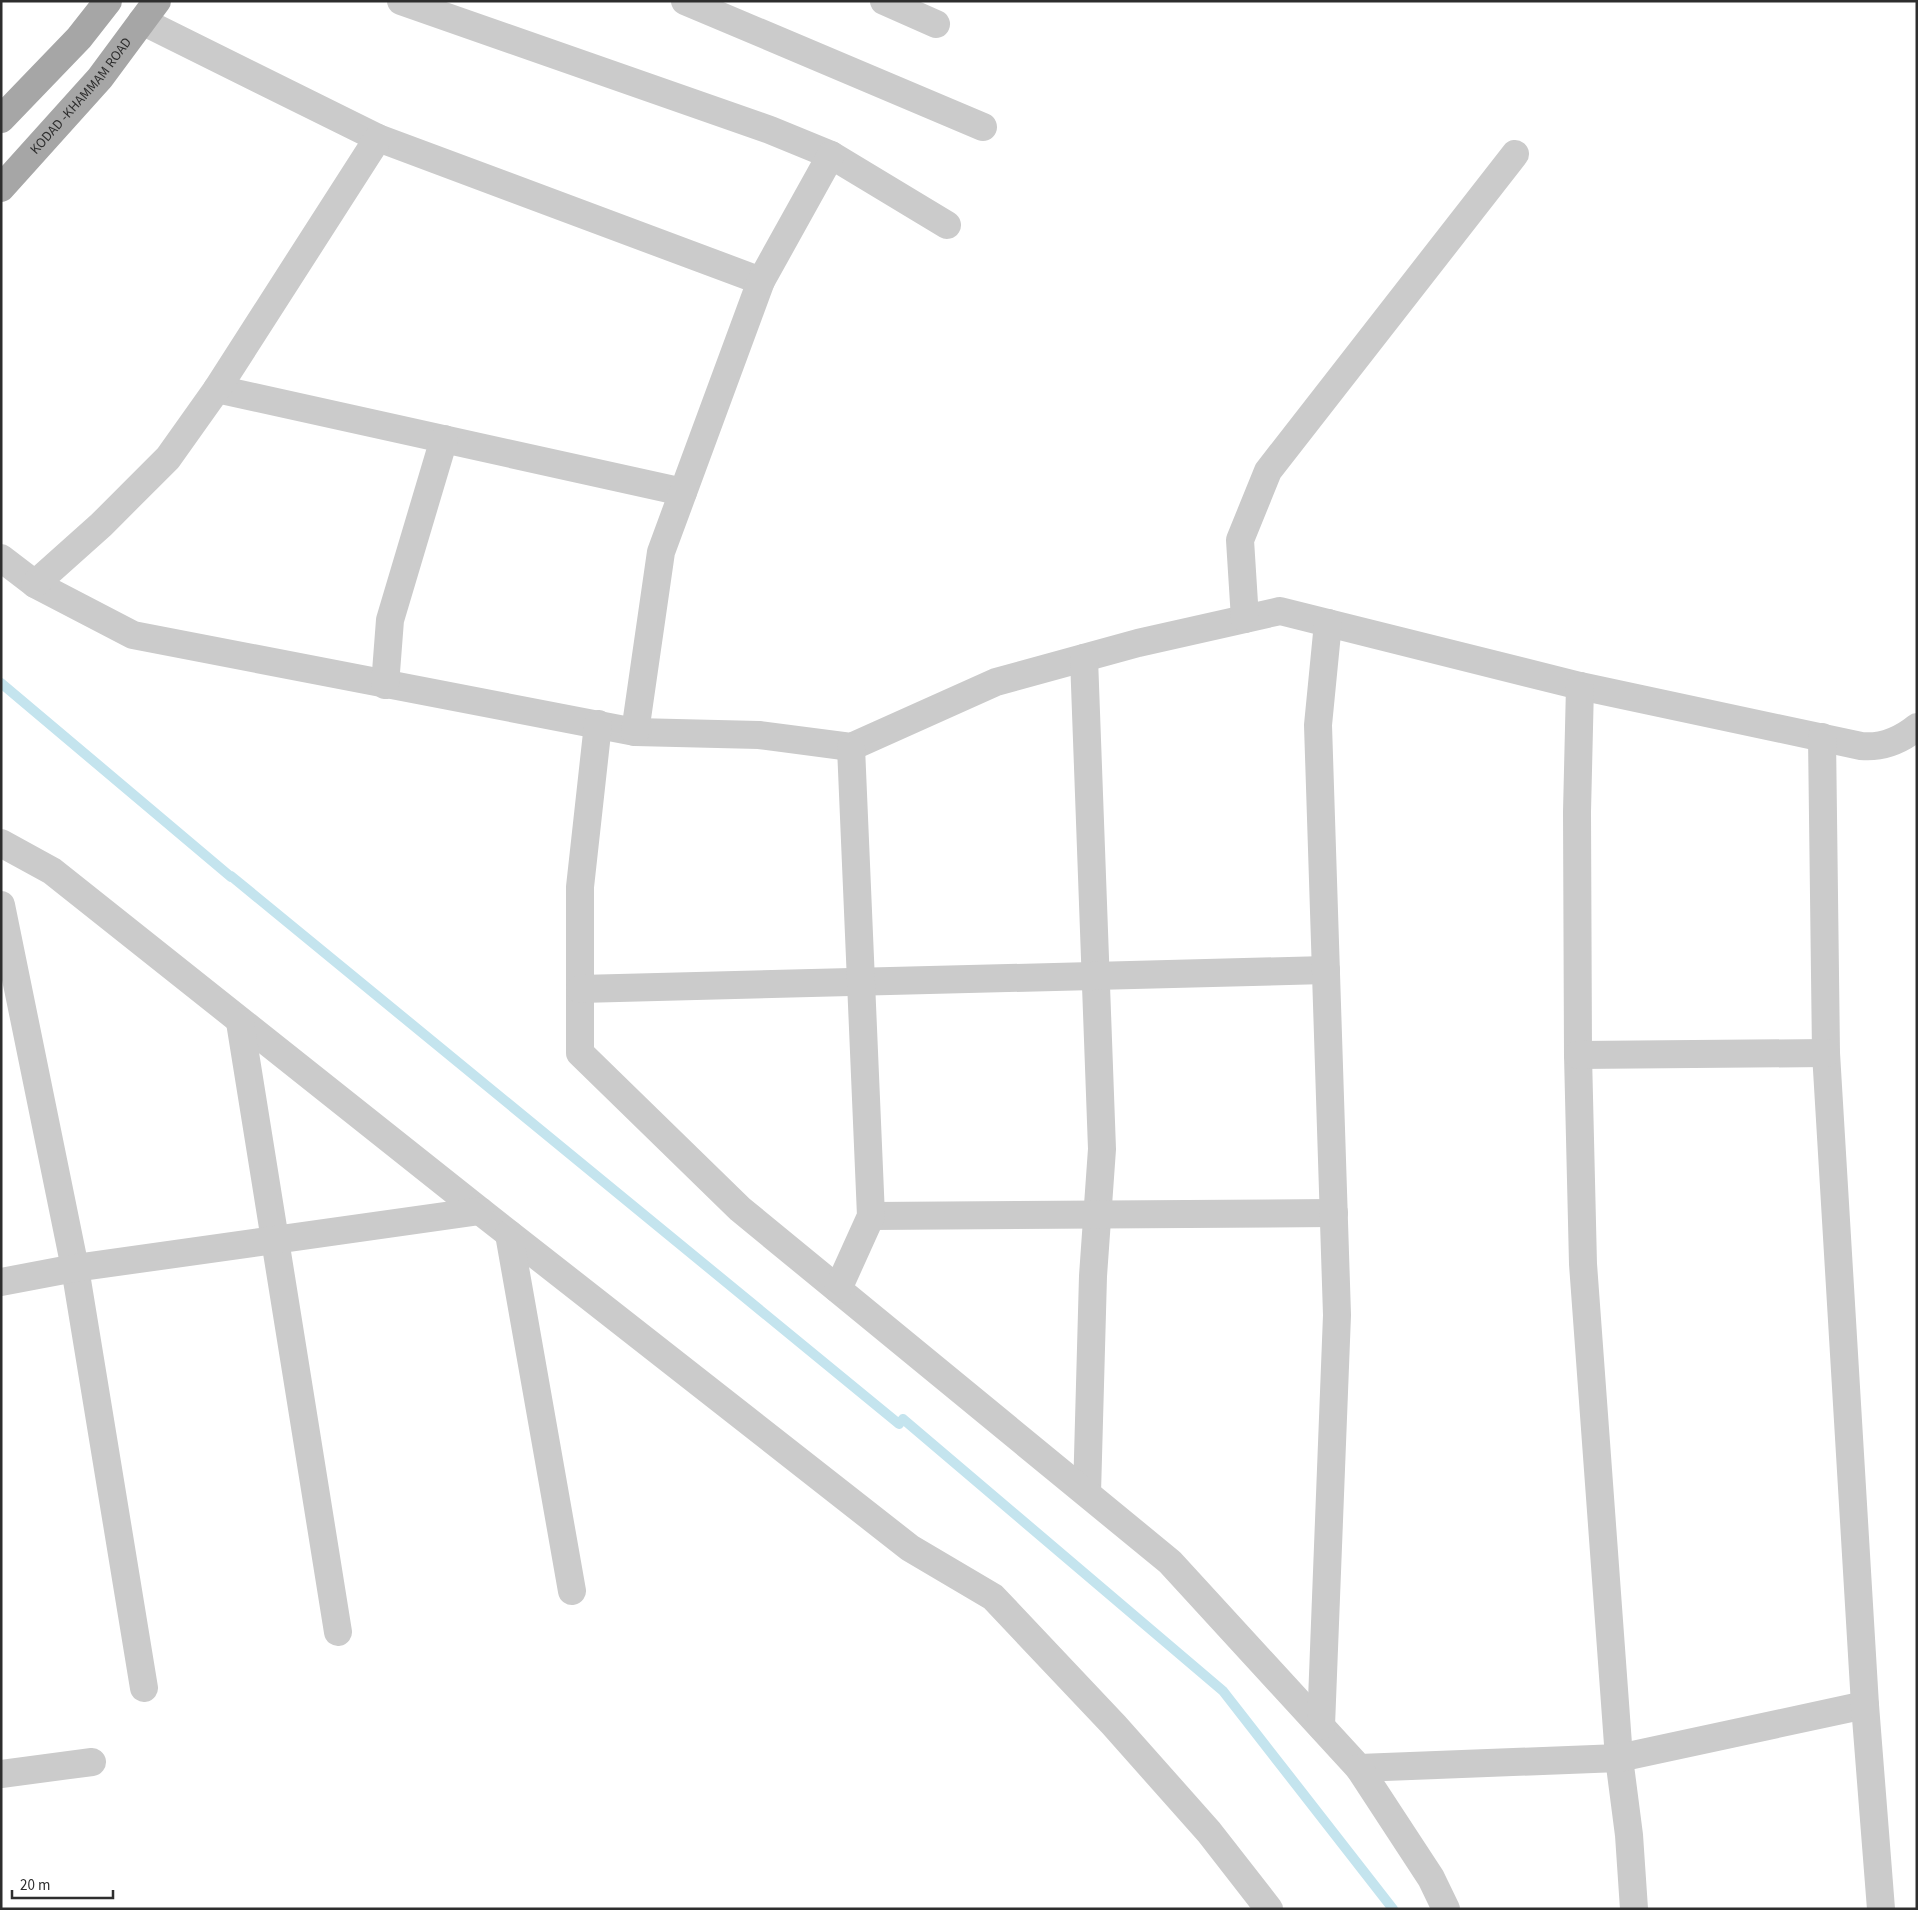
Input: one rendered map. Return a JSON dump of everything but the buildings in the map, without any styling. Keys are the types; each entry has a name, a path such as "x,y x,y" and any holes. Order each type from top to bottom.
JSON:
{"main road":[{"path":"1,119 79,38 108,1"},
{"name":"KODAD -KHAMMAM ROAD","path":"1,188 100,78 150,11"}],"street":[{"path":"401,1 770,130 831,155 947,225"},
{"path":"685,1 982,127"},
{"path":"884,1 936,24"},
{"path":"150,11 378,138 761,281"},
{"path":"35,584 101,525 168,458 217,389 378,138"},
{"path":"1245,619 1240,540 1268,471 1515,154"},
{"path":"635,732 661,552 761,281 831,155"},
{"path":"217,389 683,492"},
{"path":"385,685 390,620 444,439"},
{"path":"1,558 35,584 133,635 635,732 759,734 851,747 996,682 1138,643 1280,611 1580,686 1872,747 1895,741 1917,727"},
{"path":"1321,1726 1337,1315 1318,724 1328,623"},
{"path":"1084,658 1102,1149 1093,1276 1087,1493"},
{"path":"1580,686 1577,812 1578,1055 1583,1264 1618,1758 1629,1835 1634,1909"},
{"path":"598,724 580,887 580,1053 740,1209 1170,1562 1359,1768 1431,1878 1446,1909"},
{"path":"1822,737 1826,1053 1865,1705 1881,1909"},
{"path":"838,1289 872,1216 851,747"},
{"path":"1,843 52,871 240,1022 910,1548 993,1597 1114,1725 1202,1824 1270,1909"},
{"path":"1,905 74,1268 144,1688"},
{"path":"580,989 1326,970"},
{"path":"240,1022 338,1632"},
{"path":"1578,1055 1826,1053"},
{"path":"1,1282 74,1268 480,1211"},
{"path":"872,1216 1334,1213"},
{"path":"509,1234 572,1591"},
{"path":"1359,1768 1618,1758 1865,1705"},
{"path":"1,1774 92,1762"}],"waterway":[{"path":"1,683 231,877 899,1424 903,1419 1223,1691 1393,1909"}]}
